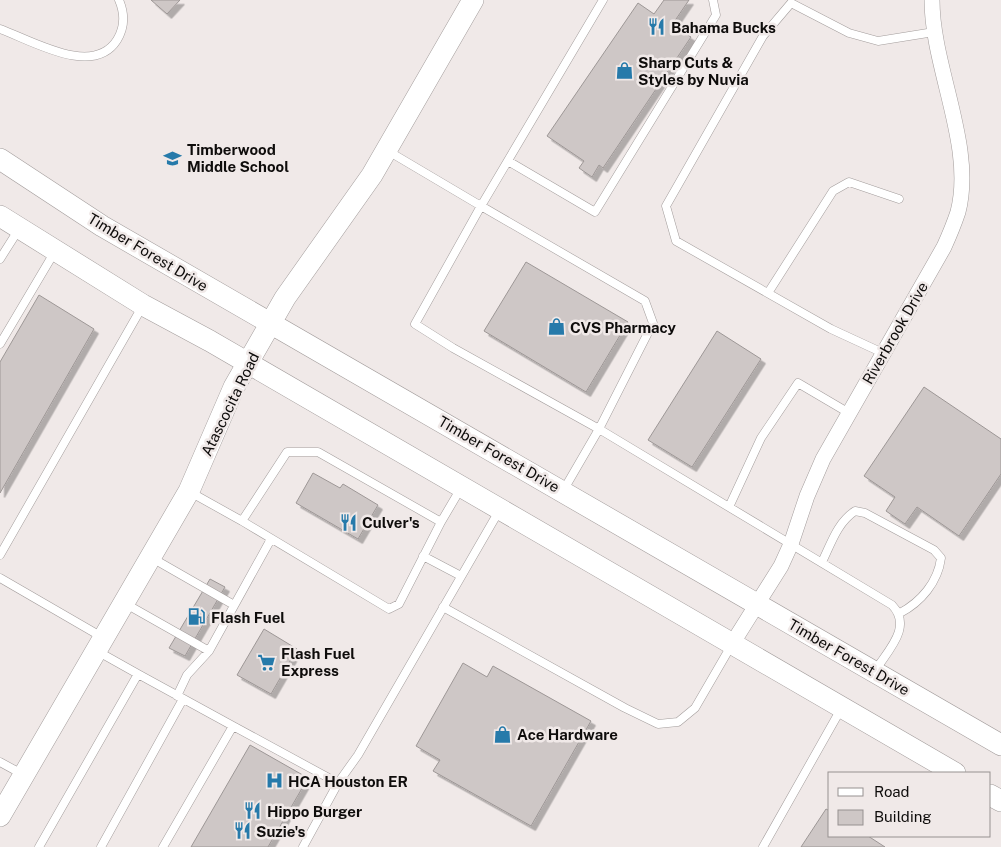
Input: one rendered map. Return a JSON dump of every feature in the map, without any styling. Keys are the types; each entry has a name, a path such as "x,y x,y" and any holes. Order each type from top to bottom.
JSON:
{"main road":[{"name":"Atascocita Road","path":"1,811 24,775 189,491 234,388 285,298 372,175 473,0"},
{"name":"Timber Forest Drive","path":"0,159 102,226 1001,745"},
{"path":"0,216 143,305 953,772"}],"street":[{"name":"Riverbrook Drive","path":"732,644 758,605 791,544 815,476 944,247 958,210 960,159 934,32 932,0"}],"lane":[{"path":"0,29 75,58 92,58 110,47 122,32 124,22 119,0"},
{"path":"603,0 481,206 415,324 453,348 599,429 892,605 900,613 902,624 896,638 874,672"},
{"path":"508,161 595,212 716,15 713,0"},
{"path":"883,353 831,329 676,241 666,206 763,36 791,2 849,33 878,41 934,32"},
{"path":"386,150 645,301 653,323 599,429 563,491"},
{"path":"768,293 833,191 849,182 898,199"},
{"path":"0,259 19,229"},
{"path":"0,344 55,251"},
{"path":"0,555 143,305"},
{"path":"729,507 761,438 798,383 849,413"},
{"path":"242,522 287,452 318,452 441,522"},
{"path":"189,491 389,609 399,604 441,522 462,488"},
{"path":"303,847 338,782 358,755 500,510"},
{"path":"822,562 839,526 846,516 855,511 865,513 934,550 941,558 939,571 919,599 900,613"},
{"path":"101,847 180,697 187,676 209,651 271,538"},
{"path":"424,556 461,576"},
{"path":"150,557 234,605"},
{"path":"0,578 100,644 138,674 338,782"},
{"path":"124,602 209,651"},
{"path":"443,607 625,708 658,724 678,722 695,708 732,644"},
{"path":"39,847 138,674"},
{"path":"763,847 842,707"},
{"path":"163,847 233,726"},
{"path":"0,762 24,775"}],"building":[{"path":"151,0 180,0 167,14"},
{"path":"664,0 689,0 672,25 691,37 603,168 599,165 592,177 579,168 584,161 547,136 638,3 654,14"},
{"name":"CVS Pharmacy","path":"526,262 628,322 586,392 484,331"},
{"path":"39,295 94,329 0,493 0,362"},
{"path":"717,331 761,359 692,467 648,440"},
{"path":"924,387 1001,439 1001,474 959,536 917,507 905,524 886,511 895,497 864,476"},
{"name":"Culver's","path":"313,473 340,488 343,484 378,505 358,539 296,503"},
{"name":"Flash Fuel","path":"210,579 225,587 185,656 169,648"},
{"name":"Flash Fuel Express","path":"264,629 297,649 271,694 237,675"},
{"name":"Ace Hardware","path":"463,663 487,677 493,666 591,721 531,826 433,771 440,760 416,746"},
{"path":"250,745 308,778 268,847 191,847"},
{"path":"826,809 828,810 828,837 870,837 885,847 801,847"}],"place":[{"name":"Bahama Bucks","path":"657,27"},
{"name":"Sharp Cuts & Styles by Nuvia","path":"624,71"},
{"name":"Timberwood Middle School","path":"173,158"},
{"name":"CVS Pharmacy","path":"556,327"},
{"name":"Culver's","path":"348,522"},
{"name":"Flash Fuel","path":"197,617"},
{"name":"Flash Fuel Express","path":"267,662"},
{"name":"Ace Hardware","path":"503,734"},
{"name":"HCA Houston ER","path":"274,781"},
{"name":"Hippo Burger","path":"253,811"},
{"name":"Suzie's","path":"242,831"}]}
